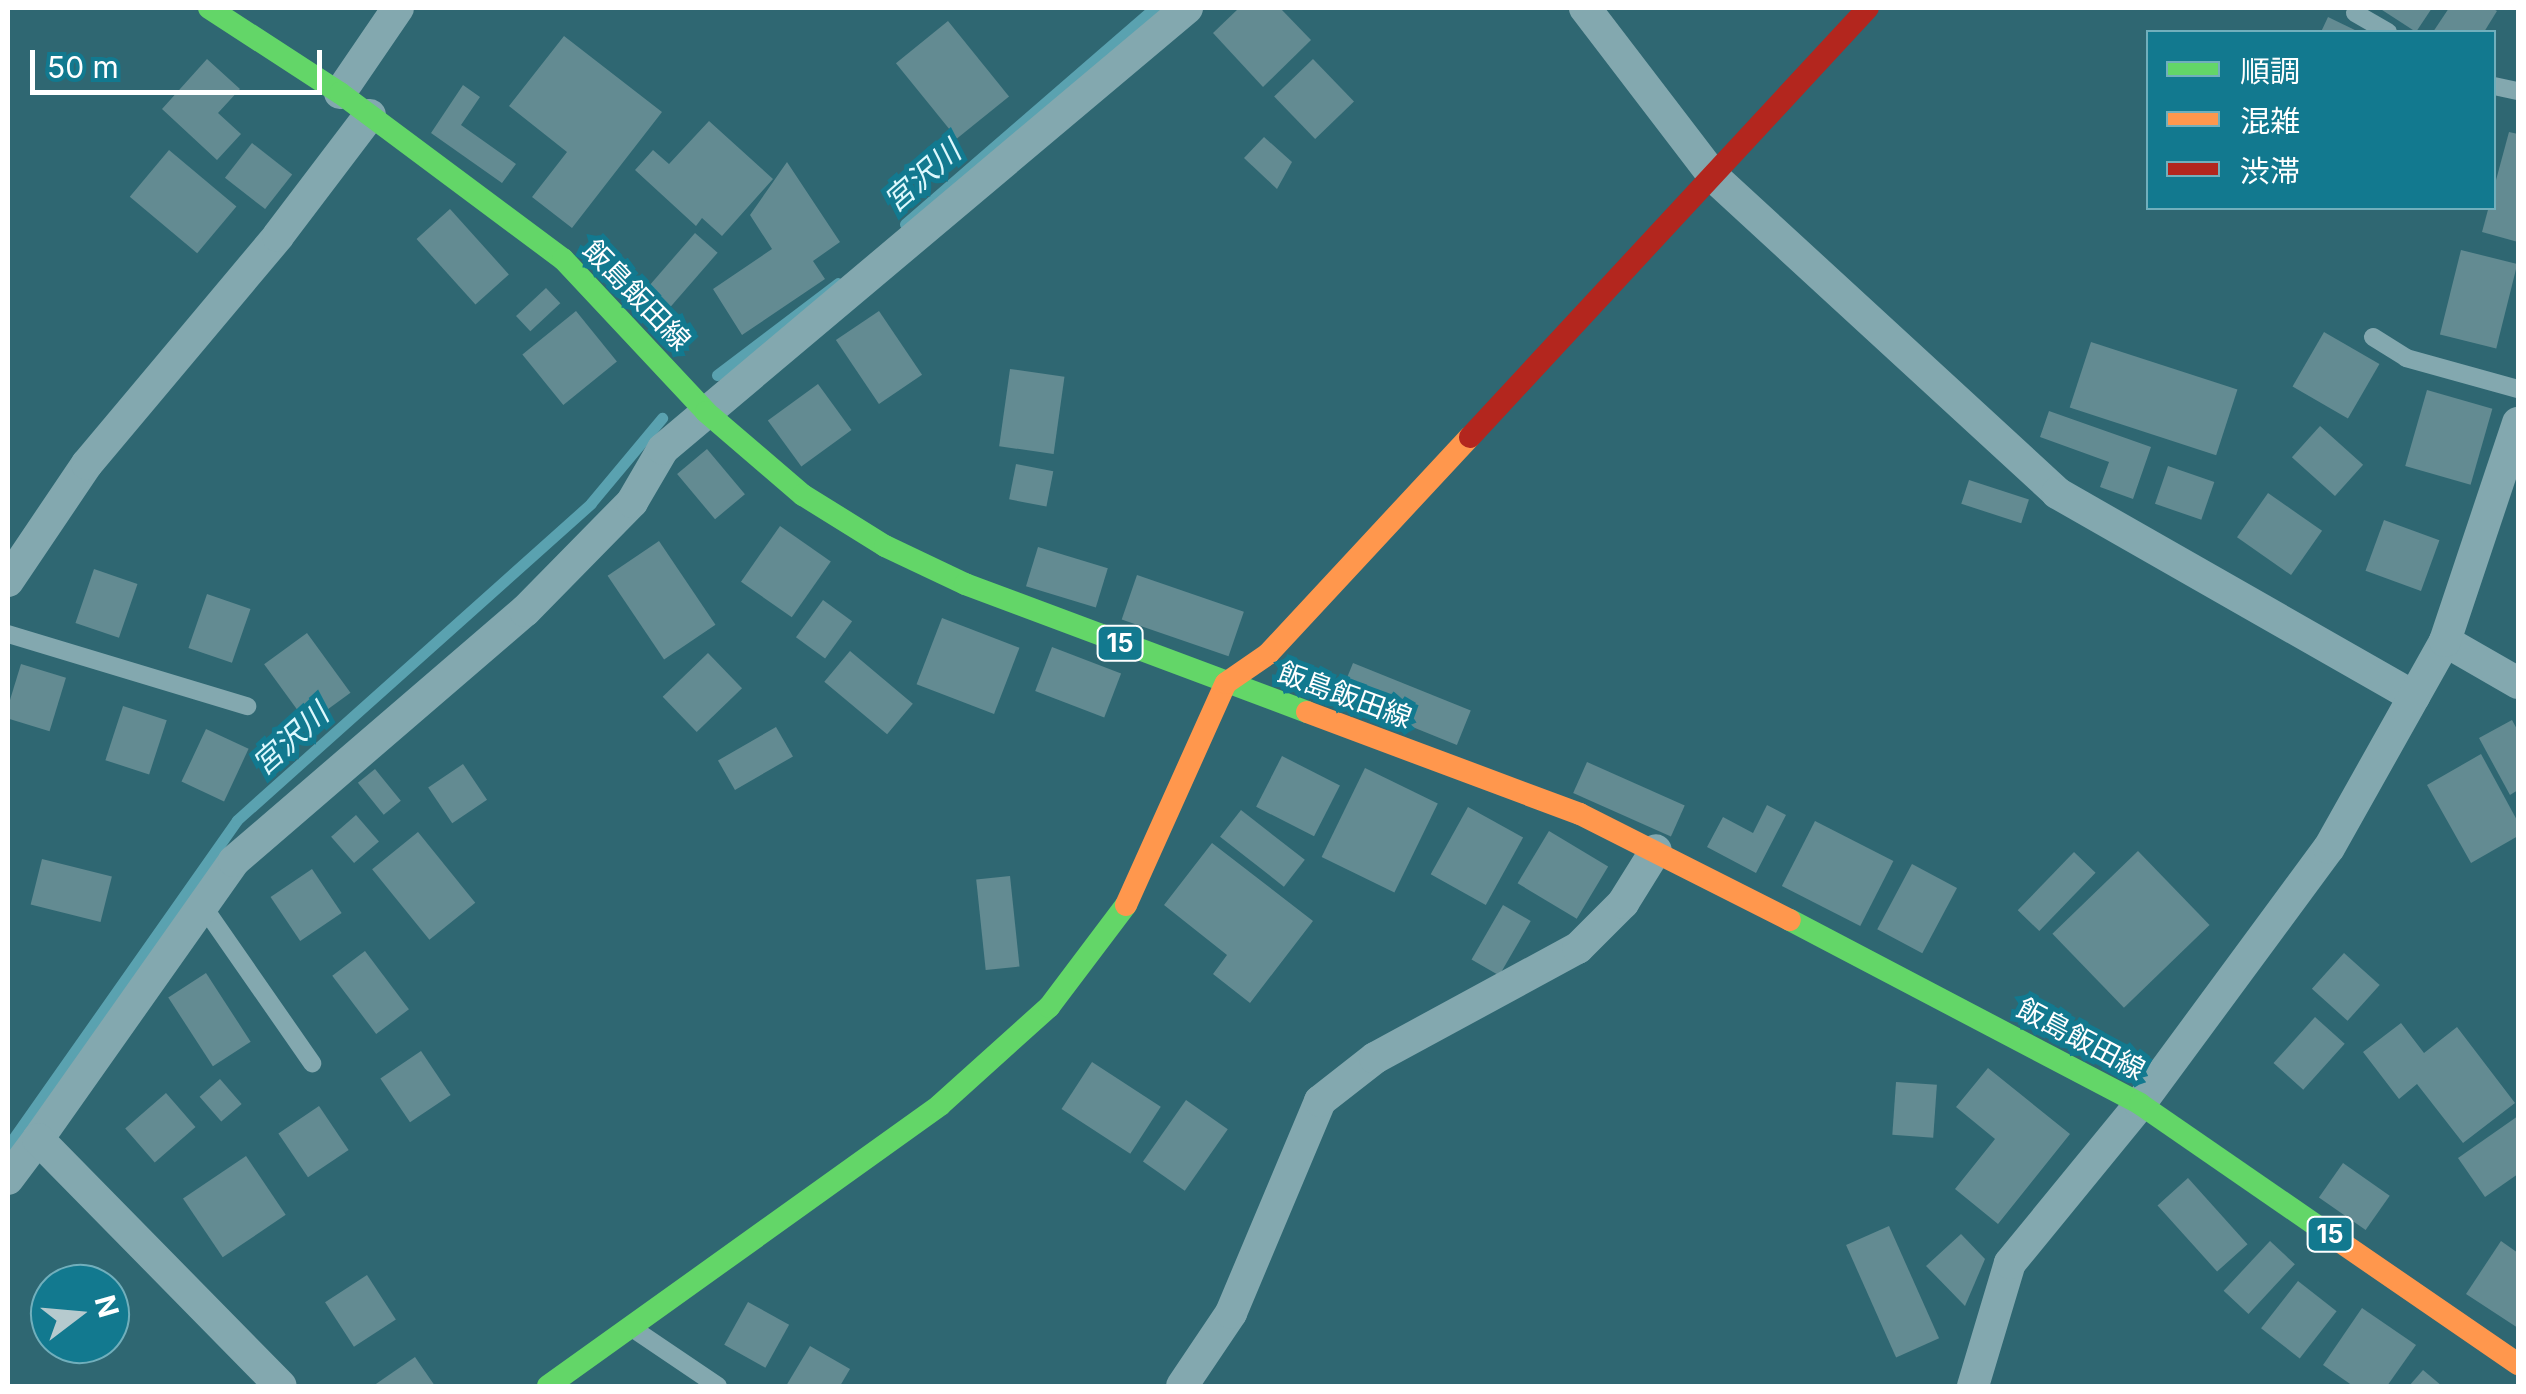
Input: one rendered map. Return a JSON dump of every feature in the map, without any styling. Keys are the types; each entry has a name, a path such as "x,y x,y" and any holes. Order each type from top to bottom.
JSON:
{"main road":[{"name":"飯島飯田線","path":"209,8 340,93 563,259 706,412 802,495 884,546 1226,683 1580,814 1656,850 2140,1104 2518,1364"},
{"path":"548,1386 940,1104 1049,1007 1134,894 1226,683 1268,654 1715,178 1868,8"}],"street":[{"path":"340,93 398,8"},
{"path":"8,1179 205,909 234,861 525,611 632,502 663,449 1187,8"},
{"path":"1585,8 1715,178 2057,493 2414,697"},
{"path":"8,581 86,464 278,236 370,115"},
{"path":"1973,1386 2010,1263 2140,1104 2329,848 2445,641 2518,423"},
{"path":"2445,641 2518,683"},
{"path":"1182,1386 1231,1313 1320,1101 1375,1058 1578,948 1623,903 1656,850"},
{"path":"38,1139 281,1386"}],"lane":[{"path":"2355,13 2385,30"},
{"path":"2373,336 2406,358 2518,388"},
{"path":"8,634 248,706"},
{"path":"205,909 312,1063"},
{"path":"630,1327 718,1386"}],"building":[{"path":"1239,8 1280,8 1311,40 1263,87 1213,33"},
{"path":"2379,8 2432,8 2417,30"},
{"path":"2449,8 2497,11 2485,30 2434,30"},
{"path":"2328,17 2355,30 2322,30"},
{"path":"948,21 1009,96 957,139 896,63"},
{"path":"564,36 662,112 572,228 532,197 567,152 509,106"},
{"path":"207,59 240,89 218,113 241,134 217,160 162,109"},
{"path":"1313,59 1354,101 1315,139 1274,97"},
{"path":"463,85 480,97 461,125 516,164 502,183 431,133"},
{"path":"709,121 773,179 722,236 702,218 696,226 635,170 653,150 669,164"},
{"path":"2509,132 2518,134 2518,242 2482,232 2488,210 2496,210 2496,180"},
{"path":"1264,137 1292,162 1277,189 1244,158"},
{"path":"252,143 292,174 265,209 225,178"},
{"path":"169,150 236,207 197,253 130,197"},
{"path":"787,162 840,242 813,261 825,279 742,335 713,289 772,249 750,215"},
{"path":"450,209 509,274 475,305 417,239"},
{"path":"695,233 718,253 664,315 641,295"},
{"path":"2461,250 2517,264 2496,348 2440,334"},
{"path":"546,288 560,303 530,331 516,316"},
{"path":"576,311 617,362 563,405 522,354"},
{"path":"879,311 922,375 879,404 836,340"},
{"path":"2324,332 2379,364 2348,419 2292,387"},
{"path":"2091,342 2237,390 2216,455 2070,408"},
{"path":"1010,369 1064,377 1054,454 999,446"},
{"path":"818,384 852,430 801,467 768,420"},
{"path":"2427,390 2492,409 2471,485 2405,466"},
{"path":"2049,411 2151,447 2133,499 2100,487 2109,462 2040,437"},
{"path":"2320,426 2363,465 2335,496 2292,457"},
{"path":"707,449 745,494 715,519 677,474"},
{"path":"1016,464 1053,471 1046,507 1009,499"},
{"path":"2168,466 2214,482 2201,520 2155,504"},
{"path":"1969,480 2029,499 2021,523 1961,504"},
{"path":"2268,493 2322,531 2291,575 2237,537"},
{"path":"2384,520 2439,540 2421,591 2366,571"},
{"path":"780,526 831,562 792,617 741,582"},
{"path":"659,541 715,625 664,659 608,576"},
{"path":"1038,547 1108,568 1096,608 1026,586"},
{"path":"94,569 137,584 119,638 75,623"},
{"path":"1137,575 1244,612 1229,656 1122,619"},
{"path":"207,594 250,609 232,663 188,648"},
{"path":"823,600 852,621 825,658 796,637"},
{"path":"942,618 1019,648 994,714 917,684"},
{"path":"307,633 350,693 308,724 264,664"},
{"path":"1052,647 1121,674 1104,717 1035,691"},
{"path":"850,651 913,704 887,734 824,682"},
{"path":"708,653 742,688 697,732 663,697"},
{"path":"1353,663 1471,711 1457,745 1339,697"},
{"path":"21,664 66,678 50,731 8,719"},
{"path":"123,706 167,720 149,774 105,760"},
{"path":"2512,720 2518,731 2518,790 2510,795 2479,738"},
{"path":"776,727 793,756 735,790 718,760"},
{"path":"206,729 249,749 224,801 181,782"},
{"path":"2481,754 2518,822 2518,836 2471,863 2427,785"},
{"path":"1282,756 1340,786 1314,836 1256,807"},
{"path":"1587,762 1685,806 1671,837 1573,793"},
{"path":"463,764 487,800 452,823 428,787"},
{"path":"1365,768 1438,804 1394,892 1322,857"},
{"path":"375,769 401,801 384,815 358,783"},
{"path":"1767,805 1786,815 1756,873 1707,847 1723,817 1753,833"},
{"path":"1468,807 1523,838 1486,905 1431,874"},
{"path":"1241,810 1305,860 1284,887 1220,837"},
{"path":"356,815 379,841 354,863 331,837"},
{"path":"1815,821 1893,861 1860,926 1782,886"},
{"path":"1549,831 1608,867 1577,919 1518,883"},
{"path":"418,832 475,903 429,940 372,869"},
{"path":"1212,843 1313,921 1250,1003 1213,974 1227,955 1164,905"},
{"path":"2138,851 2210,925 2124,1008 2052,934"},
{"path":"2074,852 2096,873 2039,931 2018,910"},
{"path":"42,859 112,876 100,922 31,905"},
{"path":"1912,864 1957,888 1922,953 1877,929"},
{"path":"312,869 342,913 300,941 271,897"},
{"path":"1010,876 1020,967 986,970 976,880"},
{"path":"1503,905 1531,921 1499,976 1472,960"},
{"path":"365,951 409,1009 376,1034 332,976"},
{"path":"2344,953 2380,985 2348,1021 2312,989"},
{"path":"206,973 251,1042 213,1066 168,998"},
{"path":"2315,1017 2345,1044 2303,1090 2274,1063"},
{"path":"2401,1023 2424,1053 2457,1027 2515,1103 2463,1143 2417,1084 2399,1099 2363,1052"},
{"path":"421,1051 451,1095 410,1122 380,1078"},
{"path":"1092,1062 1161,1107 1130,1154 1062,1109"},
{"path":"1988,1068 2070,1134 1998,1224 1955,1189 1995,1139 1956,1107"},
{"path":"220,1079 242,1104 221,1122 200,1097"},
{"path":"1896,1082 1937,1085 1933,1138 1892,1135"},
{"path":"166,1093 196,1127 155,1162 125,1128"},
{"path":"1186,1100 1228,1129 1185,1191 1143,1161"},
{"path":"319,1106 349,1150 308,1177 278,1133"},
{"path":"2518,1116 2518,1174 2485,1197 2458,1158"},
{"path":"246,1156 286,1215 223,1257 183,1198"},
{"path":"2343,1163 2390,1196 2366,1230 2319,1197"},
{"path":"2188,1178 2248,1244 2217,1272 2158,1205"},
{"path":"1889,1226 1939,1338 1896,1357 1846,1245"},
{"path":"1961,1234 1985,1259 1965,1306 1926,1266"},
{"path":"2270,1241 2295,1264 2248,1314 2224,1291"},
{"path":"2501,1241 2518,1253 2518,1328 2466,1294"},
{"path":"367,1275 396,1319 354,1347 325,1302"},
{"path":"2298,1281 2337,1311 2300,1358 2261,1328"},
{"path":"748,1302 789,1325 765,1368 724,1345"},
{"path":"2362,1308 2416,1345 2387,1386 2353,1386 2323,1365"},
{"path":"810,1346 850,1369 840,1386 786,1386"},
{"path":"415,1357 435,1386 373,1386"},
{"path":"2423,1370 2442,1386 2409,1386"}],"waterway":[{"name":"宮沢川","path":"905,224 1154,8"},
{"name":"宮沢川","path":"717,375 838,283"},
{"name":"宮沢川","path":"8,1146 237,820 591,503 662,418"}],"traffic: fast":[{"path":"209,8 340,93 563,259 706,412 803,495 885,546 965,584 1307,712"},
{"path":"548,1386 940,1105 1049,1007 1126,905"},
{"path":"1790,920 2140,1104 2336,1239"}],"traffic: slow":[{"path":"1126,905 1226,683 1268,654 1470,437"},
{"path":"1307,712 1580,814 1790,920"},
{"path":"2336,1239 2518,1364"}],"traffic: jam":[{"path":"1470,437 1868,8"}]}
